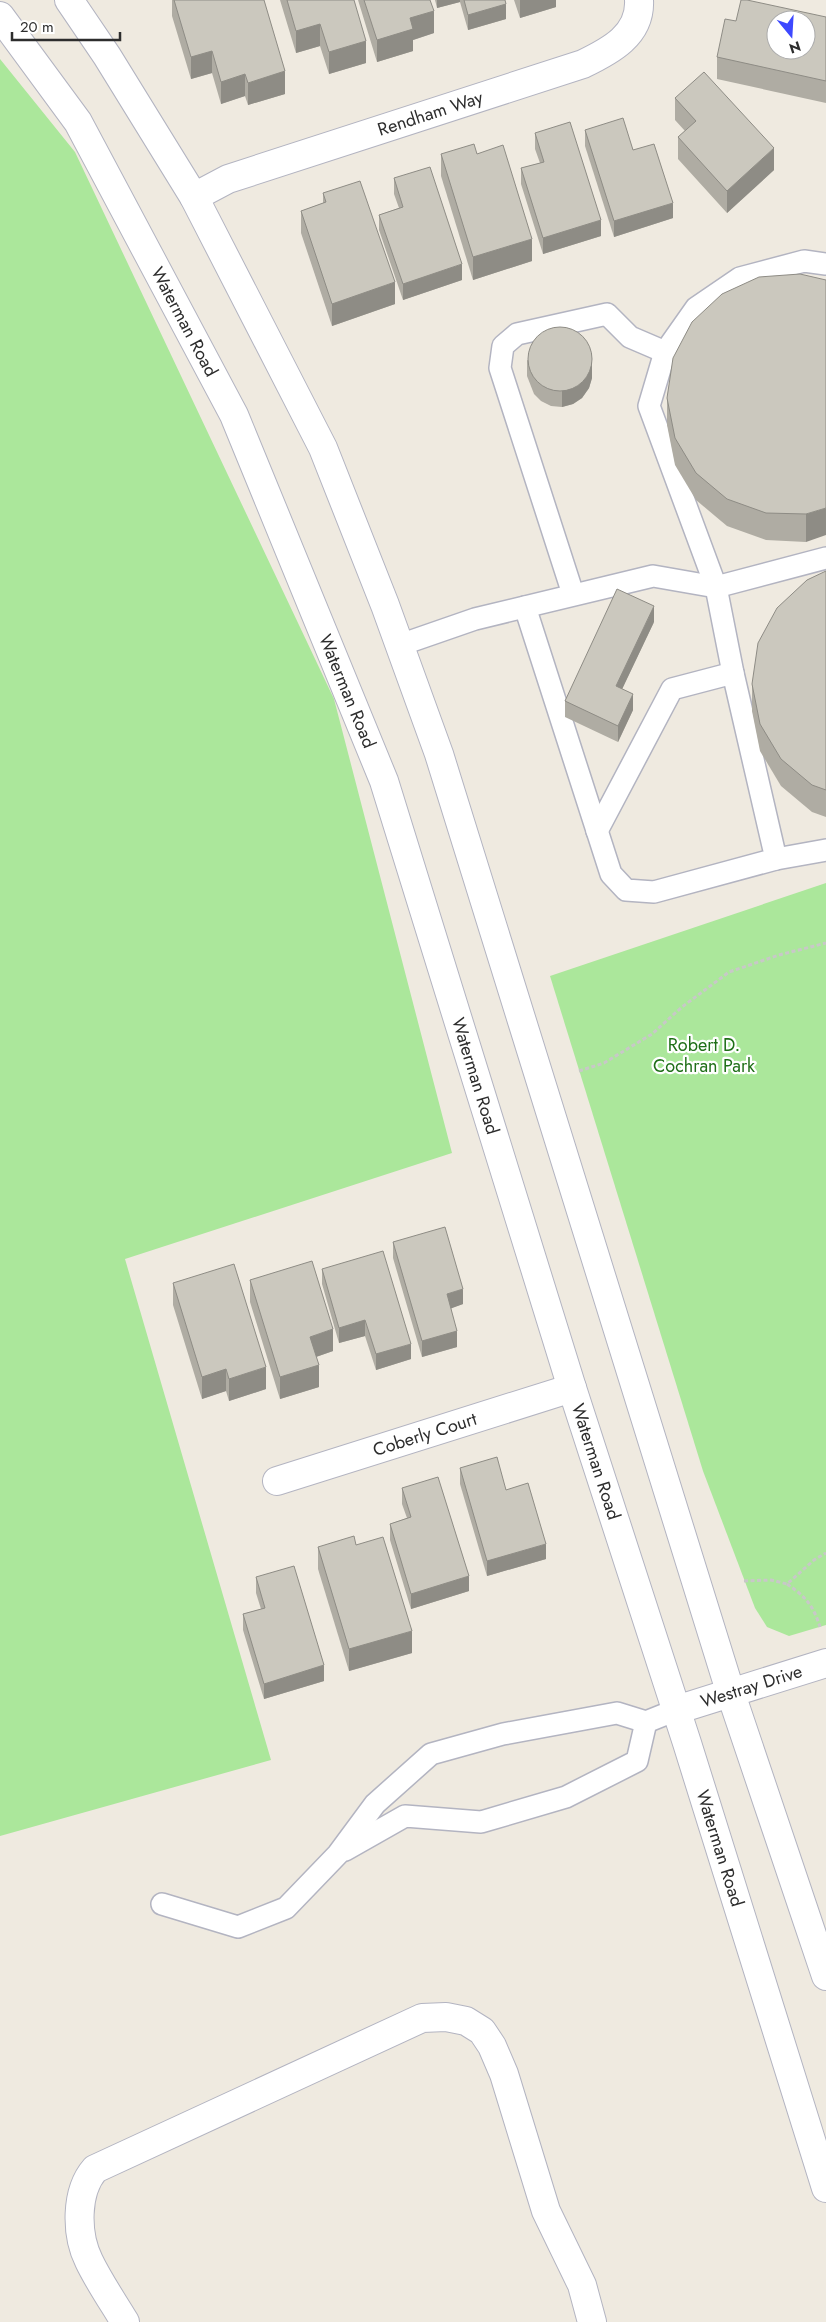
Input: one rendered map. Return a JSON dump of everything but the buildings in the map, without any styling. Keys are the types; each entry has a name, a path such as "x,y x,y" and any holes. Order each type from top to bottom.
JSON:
{"street":[{"path":"69,0 108,56 194,197 323,448 400,645 439,754 731,1694 826,1976"},
{"name":"Rendham Way","path":"194,197 228,179 583,64 610,52 631,32 639,7 639,0"},
{"name":"Waterman Road","path":"0,16 78,122 234,415 384,781 572,1388 676,1710 826,2188"},
{"name":"Coberly Court","path":"277,1481 572,1388"},
{"name":"Westray Drive","path":"676,1710 826,1663"},
{"path":"125,2322 88,2260 80,2225 82,2195 86,2179 95,2169 422,2018 446,2017 466,2022 482,2031 492,2046 504,2074 546,2211 582,2285 592,2322"}],"lane":[{"path":"776,860 732,673 716,587 649,406 665,352 696,308 740,278 804,261 826,264"},
{"path":"573,594 500,368 503,346 517,334 607,314 630,337 665,352"},
{"path":"400,645 474,619 653,576 716,587 826,558"},
{"path":"525,607 611,874 626,890 654,892 776,860 826,850"},
{"path":"597,831 672,689 732,673"},
{"path":"162,1904 238,1927 286,1908 338,1854 375,1804 431,1754 503,1734 617,1713 646,1722 676,1710"},
{"path":"338,1854 405,1816 481,1822 566,1797 637,1761 646,1722"}],"path":[{"path":"579,1070 604,1063 652,1034 682,1007 729,972 779,955 826,943"},
{"path":"787,1584 814,1560 826,1553"},
{"path":"744,1581 772,1580 787,1584 801,1594 814,1609 820,1628"}],"green space":[{"path":"0,59 75,152 334,699 452,1153 125,1259 271,1760 0,1836"},
{"name":"Robert D. Cochran Park","path":"826,883 826,1625 789,1636 767,1627 755,1608 703,1471 550,976"}]}
